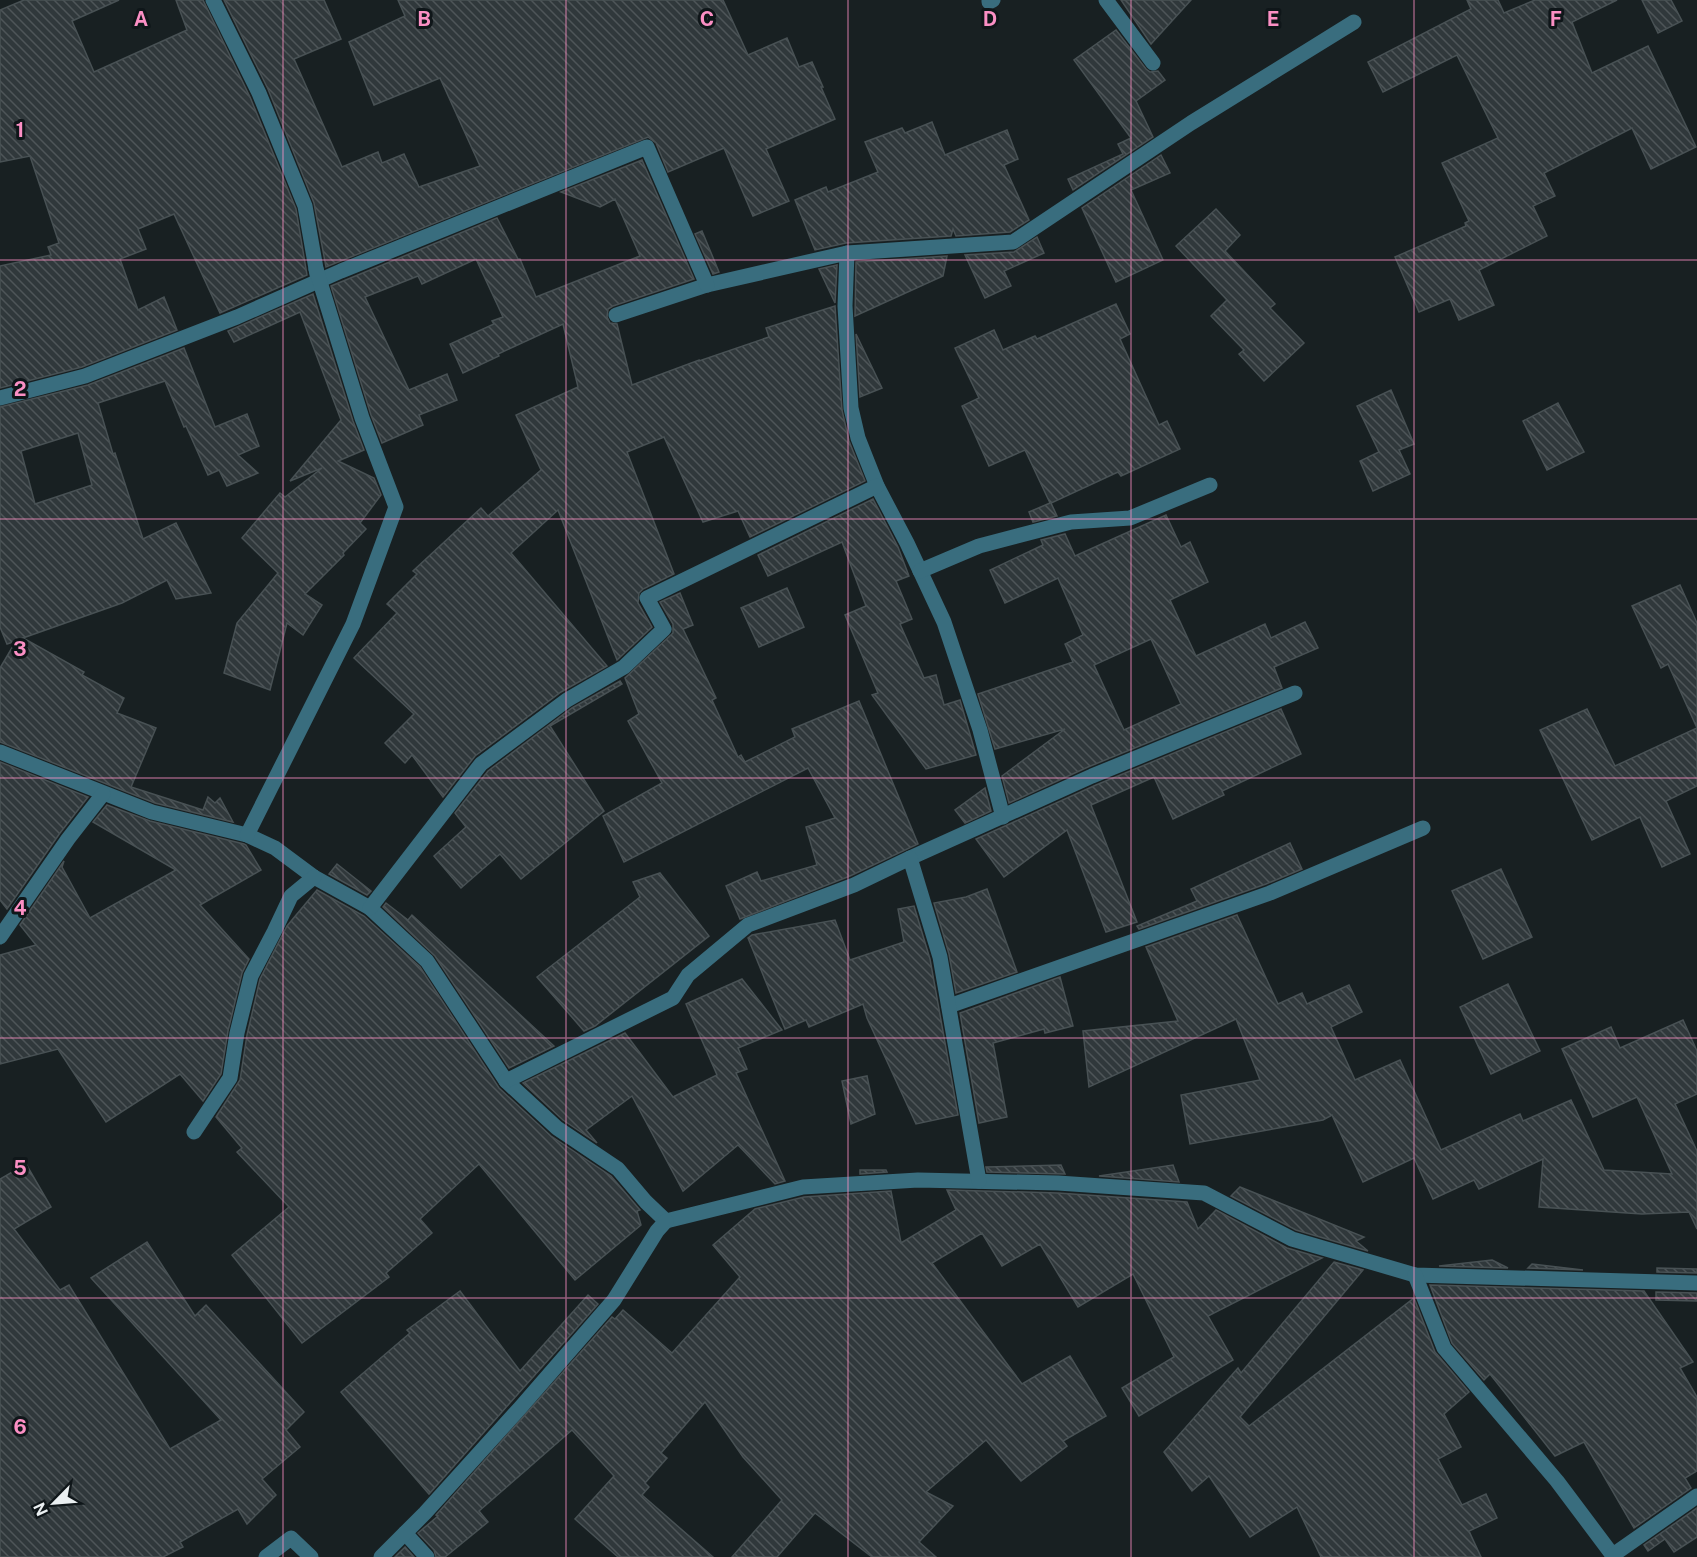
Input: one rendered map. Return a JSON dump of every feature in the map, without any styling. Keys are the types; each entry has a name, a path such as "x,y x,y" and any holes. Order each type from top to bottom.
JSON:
{"street":[{"path":"213,0 259,93 305,206 317,276 362,418 396,507 353,624 247,835"},
{"path":"988,0 989,2 993,0"},
{"path":"1106,0 1153,63"},
{"path":"616,315 707,285 847,253 1013,242 1191,123 1354,22"},
{"path":"0,398 85,376 237,317 317,276 341,271 646,147 707,285"},
{"path":"847,253 845,306 851,408 858,438 877,486 944,622 980,730 1003,816"},
{"path":"920,572 979,546 1071,522 1130,518 1210,485"},
{"path":"370,908 481,764 567,700 624,667 664,629 647,598 877,486"},
{"path":"506,1081 673,998 688,975 748,925 854,885 1092,776 1295,693"},
{"path":"0,753 152,812 247,835 275,848 314,877 370,908 427,961 506,1081 557,1128 618,1169 646,1202 666,1221"},
{"path":"0,937 68,839 103,794"},
{"path":"949,1006 1270,893 1423,828"},
{"path":"910,858 940,957 979,1181"},
{"path":"194,1132 230,1078 237,1033 251,976 291,896 314,877"},
{"path":"381,1557 520,1408 614,1300 657,1231 666,1221 804,1187 918,1180 1058,1183 1204,1193 1292,1239 1415,1275 1697,1283"},
{"path":"1415,1275 1444,1348 1557,1480 1614,1556 1697,1496"},
{"path":"405,1533 427,1557"},
{"path":"266,1557 291,1538 311,1557"}],"building":[{"path":"24,0 119,0 72,21 94,72 187,30 176,0 203,0 250,97 296,209 307,275 220,313 174,214 138,229 146,249 120,259 138,310 164,297 177,330 82,367 0,388 0,266 51,255 48,247 59,243 30,156 0,162 0,10"},
{"path":"224,0 324,0 341,39 294,59 342,167 378,152 382,163 404,154 419,187 480,166 440,78 374,105 349,42 405,16 398,0 723,0 748,55 787,38 799,67 812,62 835,119 766,149 789,201 753,216 724,148 668,172 656,143 648,137 326,267 314,203 268,89"},
{"path":"1121,0 1191,0 1151,44"},
{"path":"1467,0 1498,0 1504,13 1535,0 1617,0 1572,22 1592,73 1648,46 1696,147 1651,169 1632,128 1544,173 1555,196 1533,206 1547,236 1479,270 1494,305 1459,320 1450,299 1419,312 1395,257 1466,226 1465,223 1469,221 1442,163 1498,138 1457,55 1383,92 1368,62 1471,9"},
{"path":"1642,0 1671,0 1682,21 1658,33"},
{"path":"1116,30 1146,69 1150,72 1158,71 1165,80 1136,101 1153,137 1073,190 1068,179 1123,154 1118,144 1131,138 1074,60"},
{"path":"932,122 945,155 1007,130 1018,159 1004,165 1029,220 1010,232 956,236 953,229 951,236 846,243 815,250 795,200 826,187 828,192 878,172 865,142 902,128 905,133"},
{"path":"1161,155 1170,173 1131,190 1163,260 1116,282 1082,208"},
{"path":"642,160 694,279 608,309 607,317 610,323 617,324 632,385 769,337 766,328 835,306 842,410 849,441 865,481 750,537 738,511 703,522 664,437 627,452 674,574 639,593 638,603 652,627 617,660 558,510 511,553 607,666 561,692 475,756 443,797 412,755 405,763 385,743 414,714 354,658 397,613 387,604 417,574 413,571 481,508 488,516 541,470 516,415 578,387 563,324 463,373 450,344 494,324 492,321 503,317 476,259 422,284 418,276 365,297 409,390 447,374 457,400 419,415 423,425 382,443 371,415 331,286 497,218 520,259 536,297 640,256 615,199 600,207 561,192"},
{"path":"1216,209 1240,235 1225,251 1275,304 1270,308 1304,343 1264,381 1239,354 1244,350 1211,316 1227,300 1176,246"},
{"path":"702,231 719,272 713,274 695,234"},
{"path":"1037,237 1044,253 1004,271 1011,286 985,298 965,255 1014,252"},
{"path":"947,256 943,276 855,316 856,262"},
{"path":"837,265 835,303 819,269"},
{"path":"313,294 364,450 338,461 374,478 381,495 360,523 366,529 305,594 322,605 303,635 287,623 270,690 224,673 237,623 278,573 242,538 280,493 285,497 322,468 290,481 341,420 300,312 234,342 228,331"},
{"path":"1116,304 1130,334 1120,339 1159,425 1167,421 1180,449 1121,476 1118,472 1051,503 1057,516 1033,522 1029,512 1050,503 1025,450 989,466 962,406 979,398 955,348 994,330 1003,350 1035,336 1037,339"},
{"path":"856,334 882,388 860,397"},
{"path":"184,348 215,427 247,414 259,446 238,455 258,473 227,486 219,470 208,475 186,426 184,427 165,381 98,403 143,539 176,523 211,593 176,599 167,580 122,603 23,638 84,672 82,675 124,698 117,713 156,728 131,787 203,810 208,797 215,803 220,798 233,822 155,803 0,742 0,668 16,641 7,644 0,627 0,407 88,385","holes":["78,433 92,485 35,504 21,451"]},
{"path":"1391,390 1414,444 1399,450 1410,474 1373,491 1360,461 1379,452 1357,406"},
{"path":"1558,403 1584,452 1547,470 1523,421"},
{"path":"873,499 898,547 909,576 896,581 912,619 900,624 924,678 936,675 944,705 960,700 976,755 926,769 872,695 878,693 845,615 866,606 842,542 768,576 758,555"},
{"path":"1166,515 1181,547 1190,542 1208,582 1170,600 1196,656 1265,624 1271,638 1305,622 1318,648 1274,667 1282,688 1088,767 1009,803 1002,776 1065,729 995,749 978,694 1073,662 1065,644 1083,635 1058,578 1005,603 990,570 1043,545 1041,540 1065,534 1075,556","holes":["1151,639 1181,704 1124,730 1094,665"]},
{"path":"1680,585 1697,623 1697,728 1668,664 1661,668 1632,606"},
{"path":"787,588 804,627 759,647 741,608"},
{"path":"680,593 693,625 683,629 716,698 712,700 738,757 741,755 745,762 795,737 792,729 859,701 918,844 850,876 740,919 726,886 757,872 761,881 817,865 806,827 835,818 808,768 624,862 603,816 662,783 628,721 639,714 625,678 673,633 673,624 660,602"},
{"path":"620,681 622,684 550,726 604,811 521,879 500,854 461,888 434,856 466,827 455,813 488,771 572,708"},
{"path":"1281,709 1301,754 1222,791 1224,795 1173,819 1154,777 1091,805 1137,922 1106,932 1067,830 1004,877 976,839 1096,785"},
{"path":"1587,709 1615,766 1697,728 1697,786 1666,801 1690,854 1662,867 1640,817 1592,840 1540,730"},
{"path":"0,762 88,797 7,909 0,900"},
{"path":"985,788 991,811 965,823 955,810"},
{"path":"107,805 150,821 244,844 261,870 200,905 249,959 242,973 228,1031 221,1074 203,1101 180,1074 106,1122 58,1049 0,1064 0,955 36,945 20,925 64,861 62,867 90,918 176,870 93,822"},
{"path":"1290,843 1302,869 1139,929 1137,926 1197,901 1191,889"},
{"path":"337,864 371,891 367,895 329,874"},
{"path":"1501,869 1532,937 1483,959 1452,891"},
{"path":"660,873 709,936 595,1026 584,1031 537,977 640,897 633,882"},
{"path":"987,889 1017,972 956,993 949,954 934,903 966,897"},
{"path":"317,890 364,916 420,967 499,1088 551,1136 611,1176 640,1210 637,1211 641,1225 575,1280 479,1164 420,1219 432,1233 386,1273 389,1277 302,1343 232,1255 289,1207 237,1152 242,1148 216,1117 240,1080 247,1035 260,979 287,926"},
{"path":"386,903 408,920 412,915 554,1046 509,1068 435,956 383,907"},
{"path":"914,906 930,959 958,1115 916,1124 867,1018 863,1004 809,1027 806,1020 785,1029 748,938 752,935 835,920 850,960 904,942 898,909"},
{"path":"1237,915 1278,1004 1302,993 1307,1004 1349,985 1362,1012 1331,1027 1355,1080 1400,1060 1441,1150 1520,1114 1523,1121 1571,1100 1604,1170 1672,1174 1637,1097 1593,1117 1562,1049 1611,1027 1620,1048 1683,1020 1697,1051 1697,1094 1675,1104 1697,1151 1697,1229 1689,1212 1642,1214 1539,1207 1543,1159 1479,1189 1474,1180 1433,1199 1414,1158 1363,1182 1332,1115 1323,1120 1190,1144 1181,1095 1260,1080 1236,1019 1089,1087 1083,1031 1178,1021 1146,947"},
{"path":"1060,977 1073,1026 1045,1033 1044,1029 993,1043 1007,1117 979,1123 960,1013"},
{"path":"742,979 782,1030 738,1048 747,1069 736,1073 785,1181 775,1184 738,1145 683,1191 632,1096 586,1130 597,1143 563,1120 523,1083 625,1033 673,1097 717,1075 686,1004"},
{"path":"1508,984 1540,1051 1491,1074 1460,1007"},
{"path":"867,1076 875,1114 851,1124 842,1081"},
{"path":"26,1164 51,1207 14,1229 60,1290 69,1285 170,1449 221,1420 91,1278 147,1242 195,1316 206,1305 304,1412 286,1430 300,1447 262,1479 276,1495 247,1524 238,1509 180,1542 183,1547 163,1557 0,1557 0,1179"},
{"path":"1061,1165 1065,1174 987,1172 986,1167"},
{"path":"1173,1165 1179,1182 1099,1176"},
{"path":"860,1170 886,1170 887,1172 860,1174"},
{"path":"1240,1187 1364,1237 1356,1241 1368,1251 1296,1230 1231,1196"},
{"path":"947,1190 1058,1193 1187,1202 1198,1229 1216,1210 1287,1248 1322,1258 1208,1316 1233,1360 1139,1416 1122,1388 1174,1357 1133,1274 1078,1307 1040,1244 1002,1266 982,1233 932,1263 1022,1384 1070,1356 1106,1416 1063,1441 1067,1446 1021,1481 986,1440 926,1492 953,1506 919,1542 936,1557 872,1557 815,1513 777,1557 732,1557 782,1500 743,1457 705,1402 661,1453 667,1458 645,1483 649,1487 642,1495 713,1557 618,1557 575,1519 614,1476 572,1430 479,1511 488,1522 445,1557 436,1557 434,1550 418,1533 438,1516 436,1515 612,1317 615,1319 623,1310 672,1353 740,1277 713,1245 755,1209 804,1197 891,1191 901,1243 956,1210"},
{"path":"1492,1260 1508,1268 1439,1266"},
{"path":"1334,1262 1363,1270 1240,1417 1249,1426 1414,1298 1435,1352 1469,1392 1444,1414 1461,1447 1438,1459 1462,1505 1486,1494 1497,1518 1469,1531 1481,1557 1321,1557 1297,1507 1250,1537 1209,1476 1192,1491 1164,1452 1238,1368 1241,1373"},
{"path":"1532,1264 1583,1270 1528,1268"},
{"path":"1657,1268 1697,1269 1697,1273 1657,1272"},
{"path":"1430,1285 1644,1291 1693,1362 1680,1368 1697,1397 1697,1471 1685,1478 1691,1488 1634,1528 1584,1442 1555,1456 1490,1374 1484,1380 1452,1343"},
{"path":"460,1291 520,1371 588,1295 598,1304 429,1494 341,1392 410,1333 407,1330"},
{"path":"1656,1292 1697,1293 1697,1301 1656,1300"},
{"path":"1697,1508 1697,1537 1674,1552 1665,1539 1648,1551 1644,1545"},
{"path":"405,1547 414,1557 395,1557"}]}
